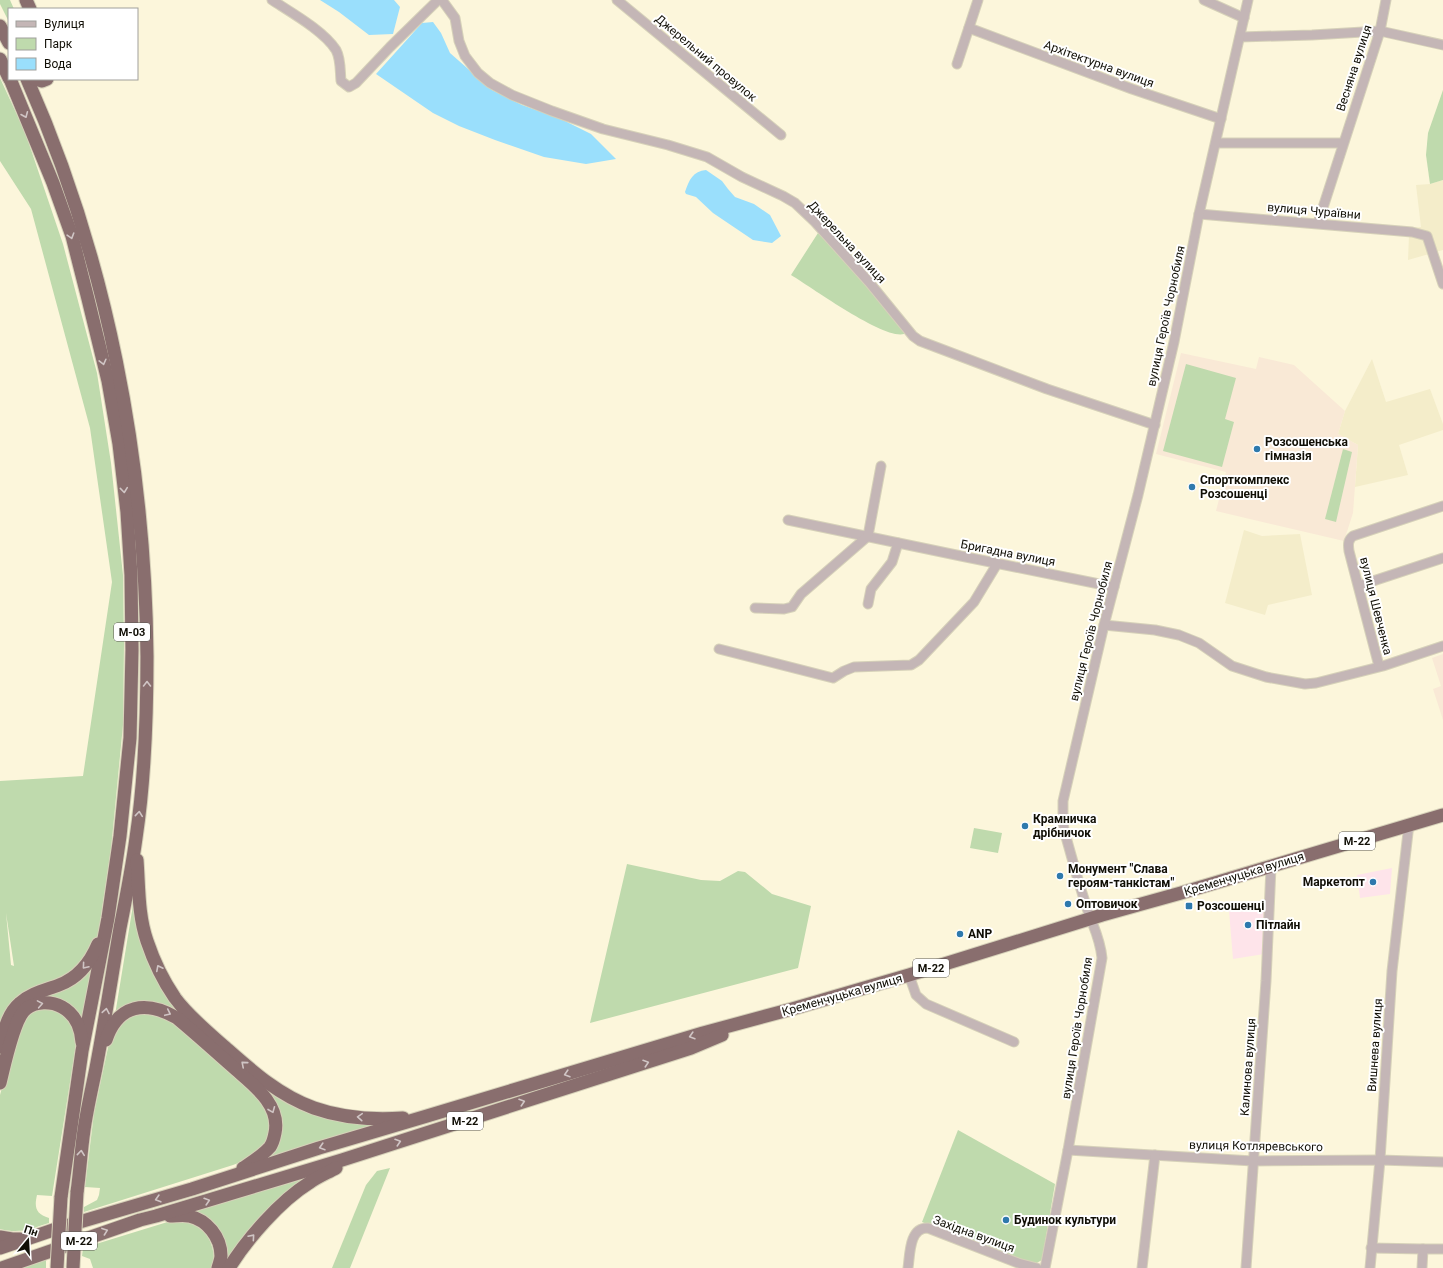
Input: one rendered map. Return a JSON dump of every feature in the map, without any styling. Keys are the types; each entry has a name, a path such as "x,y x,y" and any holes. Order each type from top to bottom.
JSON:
{"highway":[{"path":"0,26 8,41"},
{"name":"М-03","path":"0,59 8,76"},
{"name":"М-03","path":"10,80 53,183 72,236 108,381 119,444 127,512 131,575 132,650 130,738 120,836 108,918 82,1051 61,1197 57,1268"},
{"name":"М-03","path":"27,80 43,114 66,176 96,273 124,396 142,535 146,627 147,700 143,769 136,837 96,1068 84,1127 77,1192 73,1268"},
{"name":"Кременчуцька вулиця","path":"770,1015 910,975 1091,918 1271,867 1319,851 1443,815"},
{"path":"136,837 140,907 147,940 158,967 175,998 209,1034 262,1079 284,1094 313,1108 342,1116 364,1118 387,1119 427,1116"},
{"path":"0,1047 8,1020 19,1003 31,995 60,985 82,970 92,958 108,918"},
{"path":"0,1083 15,1028 26,1009 39,1003 50,1003 60,1006 73,1015 81,1031 82,1051"},
{"path":"96,1068 111,1027 118,1018 141,1007 152,1007 166,1011 177,1018 252,1084 273,1108 276,1130 270,1146 255,1160 227,1178"},
{"name":"М-22","path":"0,1248 427,1116 703,1033 770,1015"},
{"name":"М-22","path":"2,1268 114,1228 378,1149 691,1048 770,1015"},
{"path":"229,1268 262,1225 282,1204 308,1183 339,1166 378,1149"},
{"path":"156,1216 190,1216 209,1226 220,1245 221,1256 218,1268"},
{"path":"0,1237 28,1239"}],"street":[{"path":"272,0 322,35 336,50 339,58 341,81 349,87 356,83 438,0"},
{"name":"Джерельна вулиця","path":"442,0 455,18 459,41 465,56 478,73 490,83 512,95 552,112 603,129 668,145 706,157 742,177 783,196 794,203 815,222 869,282 913,336 920,341 1048,389 1155,424"},
{"name":"Джерельний провулок","path":"617,0 781,135"},
{"path":"957,64 978,0"},
{"path":"1204,0 1244,18"},
{"name":"вулиця Героїв Чорнобиля","path":"1045,1268 1068,1150 1102,958 1100,945 1085,902 1064,830 1062,810 1066,786 1104,625 1155,424 1174,342 1199,214 1248,0"},
{"name":"Весняна вулиця","path":"1318,223 1380,30 1386,0"},
{"name":"Архітектурна вулиця","path":"969,28 1132,89 1221,119"},
{"path":"1240,37 1312,35 1380,30 1443,45"},
{"path":"1216,143 1343,143"},
{"name":"вулиця Чураївни","path":"1199,214 1412,232 1427,236 1443,284"},
{"path":"755,608 784,609 792,607 801,594 868,536 881,466"},
{"name":"вулиця Шевченка","path":"1379,666 1349,551 1348,545 1350,540 1353,536 1358,534 1443,506"},
{"name":"Бригадна вулиця","path":"788,520 998,564 1114,586"},
{"path":"868,604 871,589 892,562 898,543"},
{"path":"1364,584 1443,558"},
{"path":"719,649 833,678 854,666 911,665 919,660 974,602 998,564"},
{"name":"вулиця Шевченка","path":"1104,625 1155,630 1179,635 1199,643 1232,666 1266,677 1305,684 1316,683 1414,657 1443,646"},
{"name":"Вишнева вулиця","path":"1370,1268 1380,1160 1392,971 1410,824"},
{"name":"Калинова вулиця","path":"1246,1268 1266,982 1271,867"},
{"path":"910,975 916,995 926,1004 1014,1042"},
{"name":"вулиця Котляревського","path":"1068,1150 1253,1161 1380,1160 1443,1162"},
{"path":"1142,1268 1155,1155"},
{"name":"Західна вулиця","path":"908,1268 914,1236 919,1229 922,1228 928,1228 1018,1263 1037,1268"},
{"path":"1371,1248 1443,1248"},
{"path":"1422,1268 1423,1249"}],"shaded area":[{"path":"1443,180 1443,250 1408,260 1409,235 1411,228 1421,227 1416,185 1430,184"},
{"name":"Розсошенська гімназія","path":"1181,353 1256,369 1259,357 1294,365 1345,411 1338,434 1358,445 1353,513 1344,541 1216,511 1226,472 1156,454"},
{"path":"1372,359 1386,402 1430,389 1443,424 1443,430 1399,445 1408,475 1355,487 1358,445 1338,434 1345,411"},
{"path":"1244,530 1262,536 1300,534 1312,595 1268,605 1265,615 1225,603"},
{"path":"1443,654 1443,720 1433,689 1441,686 1432,658"},
{"path":"1392,868 1390,894 1360,898 1357,875"},
{"path":"1266,899 1264,954 1233,959 1229,911"}],"green space":[{"path":"0,0 10,0 14,8 8,8 8,20 0,4"},
{"path":"0,78 25,132 63,244 97,373 111,463 123,575 124,644 123,725 111,849 98,936 81,964 0,1031 0,781 83,776 112,582 90,428 31,209 0,161","holes":["6,913 14,966 11,965"]},
{"path":"1443,90 1443,180 1430,184 1426,155 1428,133"},
{"path":"818,233 829,241 904,330 904,334 894,334 865,321 830,301 791,275"},
{"path":"1186,364 1236,378 1225,419 1234,422 1222,467 1163,451"},
{"path":"1343,449 1352,452 1336,522 1325,519"},
{"path":"974,828 1002,833 998,853 970,848"},
{"path":"627,864 701,880 720,881 738,871 745,872 772,894 811,906 798,968 590,1023"},
{"path":"133,905 184,1014 169,1008 115,1015"},
{"path":"93,963 82,1021 41,997"},
{"path":"52,1008 71,1019 77,1038 52,1196 37,1195 36,1200 37,1210 41,1215 49,1218 49,1223 19,1231 0,1229 0,1095 17,1031 26,1015 34,1009"},
{"path":"137,1012 170,1017 252,1091 268,1109 271,1119 268,1141 249,1159 84,1212 84,1207 97,1200 99,1195 100,1188 85,1187 94,1113 109,1043 120,1022"},
{"path":"264,1085 271,1091 384,1123 268,1158 275,1147"},
{"path":"958,1130 1055,1184 1042,1260 1033,1265 922,1222"},
{"path":"390,1168 350,1268 332,1268 366,1185 377,1171"},
{"path":"321,1174 226,1268 224,1258 192,1211"},
{"path":"174,1220 195,1224 206,1234 212,1245 214,1257 213,1268 93,1268 90,1259 82,1256 83,1248"},
{"path":"46,1259 46,1268 21,1268"}],"water":[{"path":"320,0 394,0 400,7 393,34 369,35 339,12"},
{"path":"433,22 441,33 450,53 492,90 522,105 559,118 591,134 616,159 586,164 544,157 495,140 459,126 433,113 376,74 422,23"},
{"path":"706,170 722,181 735,197 754,204 770,215 781,236 772,243 753,240 713,213 696,197 686,194 685,192 692,177 698,172"}],"place":[{"name":"Розсошенська гімназія","path":"1257,449"},
{"name":"Спорткомплекс Розсошенці","path":"1192,487"},
{"name":"Крамничка дрібничок","path":"1025,826"},
{"name":"Монумент \"Слава героям-танкістам\"","path":"1060,876"},
{"name":"Маркетопт","path":"1373,882"},
{"name":"Оптовичок","path":"1068,904"},
{"name":"Розсошенці","path":"1189,906"},
{"name":"Пітлайн","path":"1248,925"},
{"name":"ANP","path":"960,934"},
{"name":"Будинок культури","path":"1006,1220"}]}
